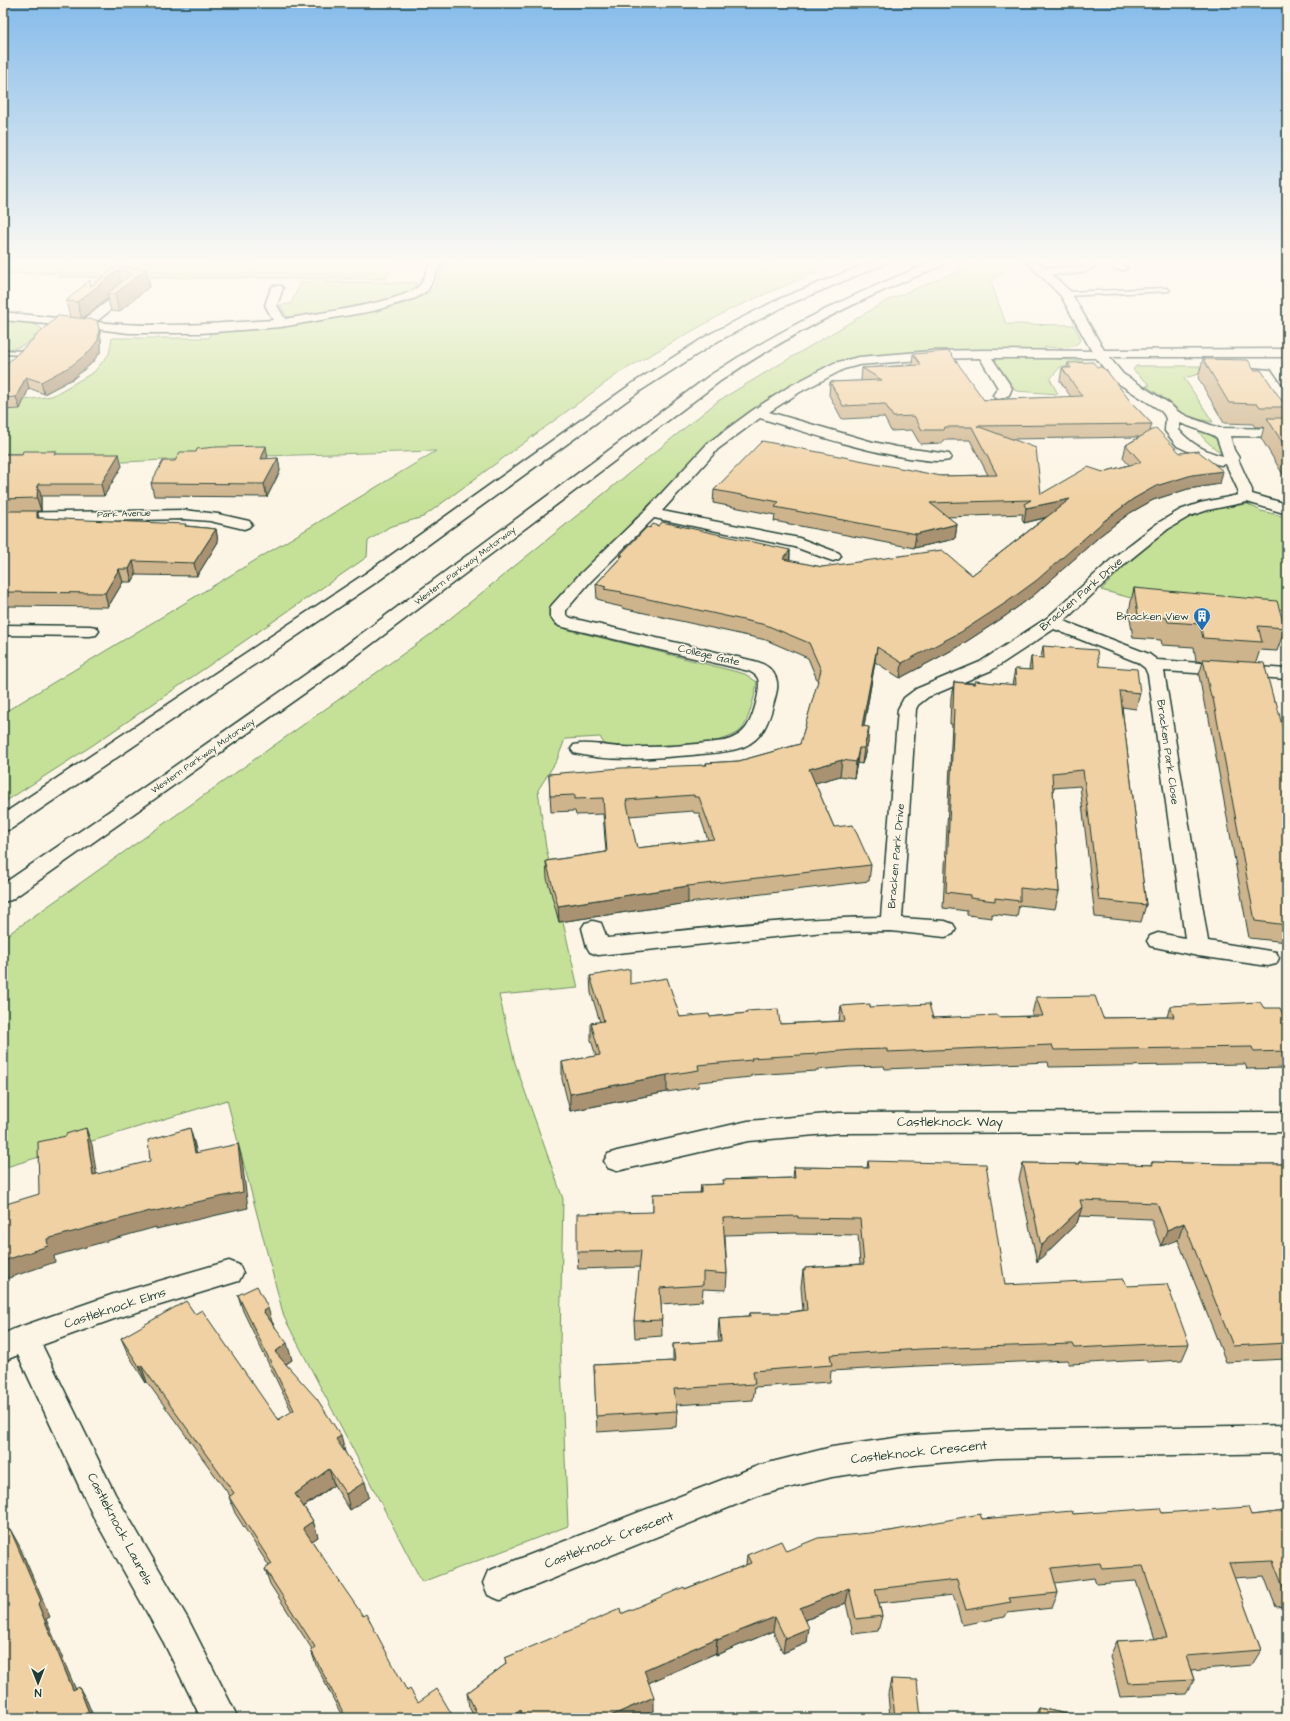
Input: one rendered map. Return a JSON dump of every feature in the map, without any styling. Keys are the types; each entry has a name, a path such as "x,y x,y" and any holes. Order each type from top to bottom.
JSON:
{"main road":[{"path":"3,824 372,577 648,380 707,342"},
{"name":"Western Parkway Motorway","path":"3,895 264,713 435,589 664,414 758,350 772,342"},
{"path":"1094,342 1100,354 1287,353"},
{"path":"1116,342 1148,354"}],"street":[{"path":"9,366 35,342"},
{"name":"College Gate","path":"581,749 608,753 650,752 718,747 733,744 742,740 752,732 758,722 768,691 768,683 766,674 758,668 565,622 558,617 558,609 573,590 651,513 713,446 758,413 795,389 840,366 894,358 983,354 1100,354"},
{"path":"983,354 1005,388 1004,392 1000,395"},
{"path":"1100,354 1118,377 1165,406 1172,414 1184,420 1218,432 1287,433"},
{"path":"1246,372 1266,373 1287,403"},
{"path":"758,413 886,450 944,457"},
{"path":"1172,414 1174,419 1172,431 1182,443 1221,461 1232,458"},
{"path":"1218,432 1223,436 1227,450 1232,458 1245,490 1245,497 1287,509"},
{"name":"Bracken Park Drive","path":"891,924 907,708 910,702 922,692 986,666 1053,622 1120,560 1163,526 1184,513 1205,506 1241,500 1245,497"},
{"path":"651,513 799,543 833,556"},
{"name":"Park Avenue","path":"3,518 200,514 220,517 244,524"},
{"path":"1053,622 1143,658 1153,665 1287,674"},
{"path":"3,630 90,631"},
{"name":"Bracken Park Close","path":"1153,665 1157,675 1198,948"},
{"name":"Bracken Park Drive","path":"593,928 598,947 785,928 859,923 945,928"},
{"path":"1158,941 1268,958"},
{"name":"Castleknock Way","path":"617,1161 748,1131 838,1123 1287,1122"},
{"name":"Castleknock Elms","path":"14,1343 111,1308 229,1273"},
{"name":"Castleknock Laurels","path":"14,1343 176,1631 220,1718"},
{"name":"Castleknock Crescent","path":"500,1583 760,1480 826,1463 910,1450 997,1444 1287,1439"}],"lane":[{"path":"3,352 24,353"}],"green space":[{"path":"3,342 27,342 16,348 3,349"},
{"path":"111,342 673,342 619,373 423,517 389,527 368,541 367,557 93,745 3,803 3,713 436,451 229,457 60,465 3,463 3,410 11,402 52,396 94,372 109,354"},
{"path":"817,342 1079,342 1070,347 1045,347 1043,350 947,351 843,362 713,446 642,511 572,587 568,610 555,625 569,630 745,674 757,682 747,720 742,729 732,736 717,741 698,744 657,747 606,747 600,737 565,739 557,760 538,790 546,848 578,988 499,995 515,1063 563,1199 560,1343 568,1526 422,1582 284,1317 227,1100 3,1168 3,938 431,634 718,401"},
{"path":"1007,355 1082,361 1086,367 1060,367 1050,379 1058,394 1016,391 996,362 995,358"},
{"path":"1136,366 1205,366 1206,367 1199,368 1203,373 1184,378 1213,422 1187,417 1168,401 1146,386 1150,385 1133,370"},
{"path":"1198,429 1207,432 1214,437 1222,454 1205,439"},
{"path":"1248,504 1261,511 1287,517 1287,610 1131,598 1101,590 1135,556 1175,526 1208,510"}],"building":[{"path":"30,342 96,342 89,352 71,366 41,382 26,377 16,397 3,398 3,367"},
{"path":"949,351 984,400 1082,396 1062,368 1071,368 1068,363 1093,362 1097,367 1101,367 1106,370 1131,402 1152,424 977,426 1036,448 1041,494 1088,467 1103,472 1141,462 1126,445 1156,428 1180,453 1198,451 1223,471 1192,475 1156,486 1133,499 1104,521 1037,580 1007,602 961,632 902,663 877,647 862,726 869,727 864,748 859,748 856,762 842,760 809,769 834,827 853,825 871,865 688,886 558,906 546,861 607,852 603,798 575,799 575,795 550,796 549,774 621,768 707,765 706,763 739,761 800,744 821,670 809,643 766,625 604,589 606,587 596,584 623,555 620,555 647,527 650,528 653,524 659,526 662,522 790,550 783,559 822,567 942,550 972,575 1070,499 1026,508 1024,504 1031,500 930,503 957,524 916,534 775,507 779,502 714,490 762,441 941,476 997,475 972,427 945,427 944,430 922,430 914,416 893,417 885,404 843,406 830,382 882,380 862,368 921,365 913,354","holes":["694,795 694,797 699,797 714,839 637,848 626,800"]},
{"path":"1203,359 1248,360 1254,370 1261,370 1286,407 1260,407 1258,404 1229,403"},
{"path":"1267,418 1287,418 1287,450"},
{"path":"266,446 261,459 278,458 264,484 151,483 163,461 175,461 180,452 196,452 197,449 215,447"},
{"path":"23,451 56,451 54,454 119,454 101,484 38,484 37,498 3,499 3,454 22,454"},
{"path":"3,511 37,511 37,518 186,524 185,526 216,529 194,563 133,561 129,569 119,569 105,593 3,592"},
{"path":"1134,588 1277,601 1285,628 1258,626 1262,642 1203,638 1200,624 1168,622 1167,618 1138,615"},
{"path":"1043,646 1097,650 1099,666 1137,669 1140,693 1120,691 1146,905 1099,900 1083,770 1052,773 1059,892 1020,888 1020,901 995,898 995,901 970,898 970,895 946,892 954,682 975,684 975,681 1016,685 1015,669 1032,670 1031,657 1044,658"},
{"path":"1203,659 1264,663 1274,701 1276,701 1287,746 1287,925 1255,921 1213,698 1211,697"},
{"path":"630,969 630,984 667,978 680,1017 709,1014 710,1017 747,1013 747,1011 778,1009 780,1024 845,1021 841,1006 870,1004 870,1007 929,1004 933,1018 997,1015 998,1017 1043,1016 1036,997 1095,996 1103,1018 1174,1017 1170,1006 1260,1002 1264,1008 1280,1008 1287,1020 1287,1051 1254,1052 1252,1047 1054,1050 1052,1045 887,1052 887,1049 852,1050 817,1053 818,1054 751,1058 752,1060 698,1065 699,1070 570,1094 562,1062 600,1055 591,1023 604,1021 590,976"},
{"path":"86,1128 93,1175 150,1161 148,1140 190,1128 195,1153 238,1144 243,1192 150,1211 47,1239 48,1246 3,1261 3,1205 39,1194 38,1142 66,1136 66,1134"},
{"path":"868,1161 986,1164 1005,1285 1124,1279 1127,1286 1167,1284 1189,1344 1153,1344 1075,1348 1073,1344 921,1349 830,1355 832,1365 753,1371 755,1384 674,1389 677,1411 596,1416 594,1365 675,1361 673,1344 721,1341 719,1318 750,1316 750,1313 786,1313 807,1310 803,1270 805,1270 805,1268 864,1264 860,1219 798,1218 798,1216 723,1218 727,1274 703,1272 703,1285 660,1288 662,1320 634,1321 641,1251 577,1252 577,1214 653,1212 653,1194 701,1193 701,1185 724,1184 723,1180 795,1178 794,1167 869,1168"},
{"path":"1079,1162 1153,1165 1152,1162 1287,1164 1287,1343 1233,1346 1184,1223 1167,1230 1157,1203 1080,1200 1082,1207 1041,1246 1023,1163 1080,1164"},
{"path":"257,1286 268,1308 263,1311 287,1343 275,1352 317,1399 341,1436 336,1439 365,1482 346,1494 329,1469 295,1494 313,1521 303,1528 363,1616 366,1614 407,1691 410,1689 418,1702 437,1689 454,1718 346,1718 311,1650 315,1647 265,1569 272,1564 229,1497 234,1493 141,1365 139,1366 121,1338 186,1301 195,1314 202,1310 278,1420 294,1410 238,1295"},
{"path":"1248,1507 1251,1515 1287,1511 1287,1592 1285,1592 1273,1561 1229,1563 1261,1650 1186,1656 1194,1680 1128,1683 1117,1641 1167,1638 1143,1566 1102,1569 1100,1563 1051,1568 1058,1593 1009,1598 1011,1602 966,1610 957,1580 875,1589 882,1616 856,1619 849,1588 800,1608 809,1628 785,1638 775,1617 717,1640 717,1638 644,1670 654,1697 606,1718 523,1718 521,1710 507,1718 479,1718 467,1693 506,1664 505,1658 620,1609 621,1614 684,1587 685,1589 751,1563 747,1555 781,1541 786,1551 818,1538 890,1531 980,1514 982,1519 1072,1511 1073,1514 1160,1508 1162,1513"},
{"path":"3,1529 4,1533 10,1529 41,1601 38,1604 73,1690 79,1687 91,1718 3,1718"},
{"path":"891,1679 917,1680 921,1718 895,1718"},
{"path":"1039,1708 1085,1718 1039,1718"}],"place":[{"name":"Bracken View","path":"1202,631"}]}
